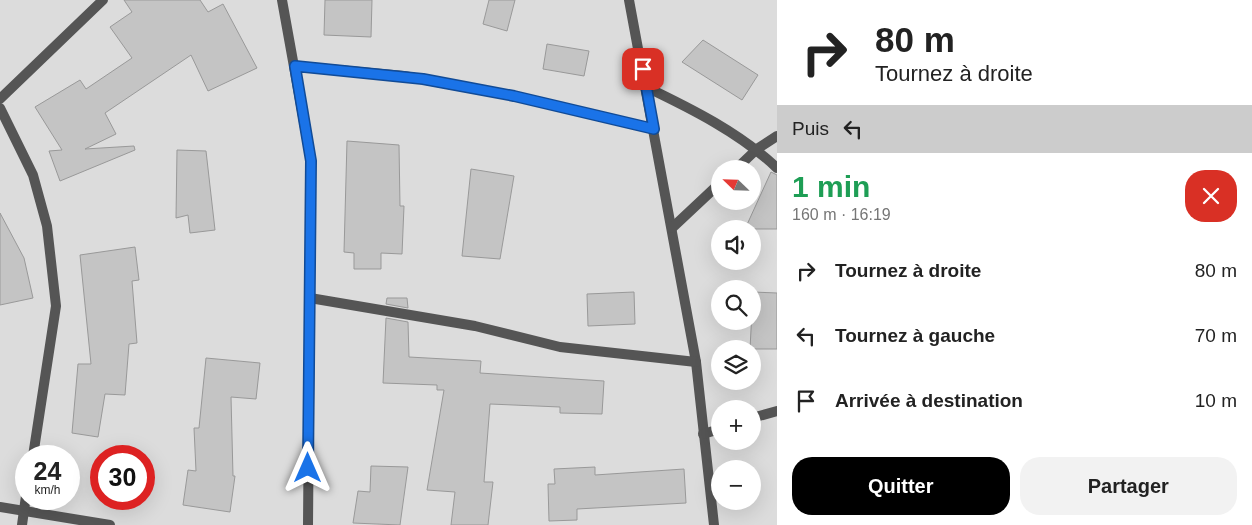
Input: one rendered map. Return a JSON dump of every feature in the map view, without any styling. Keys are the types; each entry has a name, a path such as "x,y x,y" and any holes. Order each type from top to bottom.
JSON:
{"street":[{"path":"0,99 102,0"},
{"path":"282,0 311,161 308,525"},
{"path":"629,0 696,362 714,525"},
{"path":"295,66 404,76 514,96 654,129"},
{"path":"646,87 686,106 757,149 777,168"},
{"path":"0,108 33,175 47,226 56,306 34,445"},
{"path":"745,160 757,149 777,136"},
{"path":"672,228 711,191"},
{"path":"310,298 475,326 560,347 696,362"},
{"path":"761,415 777,411"},
{"path":"704,434 711,432"},
{"path":"0,507 110,525"},
{"path":"22,525 24,512"}],"shaded area":[{"path":"0,0 777,0 777,525 0,525"}],"building":[{"path":"124,0 200,0 208,12 223,4 257,68 208,91 191,55 105,113 116,134 85,149 134,146 135,150 60,181 49,151 62,150 35,107 80,80 86,89 132,58 110,27 132,12"},
{"path":"325,0 372,0 371,37 324,35"},
{"path":"489,0 515,0 507,31 483,24"},
{"path":"703,40 758,75 742,100 682,62"},
{"path":"547,44 589,51 584,76 543,69"},
{"path":"347,141 399,145 400,206 404,206 402,254 381,253 381,269 354,269 354,253 344,252"},
{"path":"177,150 206,151 215,230 190,233 188,215 176,218"},
{"path":"471,169 514,176 500,259 462,256"},
{"path":"771,172 777,175 777,229 761,229 761,220 749,220 754,210 761,210 761,194"},
{"path":"0,213 24,258 33,298 0,305"},
{"path":"135,247 139,280 132,281 137,343 129,344 125,395 105,394 98,437 72,433 78,364 91,364 80,255"},
{"path":"634,292 635,324 588,326 587,294"},
{"path":"761,292 777,293 777,349 761,349 761,340 750,340 751,330 761,330"},
{"path":"387,298 407,298 408,308 386,304"},
{"path":"386,318 408,322 409,357 481,361 480,373 604,381 602,414 560,413 560,407 490,404 484,482 493,482 488,525 451,525 455,492 427,490 444,390 437,390 437,385 383,383"},
{"path":"206,358 260,363 256,399 231,397 233,476 235,476 230,512 183,505 188,470 196,471 194,428 199,428"},
{"path":"371,466 408,467 400,525 353,523 358,491 370,492"},
{"path":"595,467 595,475 684,469 686,503 577,509 577,520 549,521 548,484 555,484 554,469"}],"route":[{"path":"308,468 311,161 295,66 423,79 514,96 654,129 643,69"}]}
